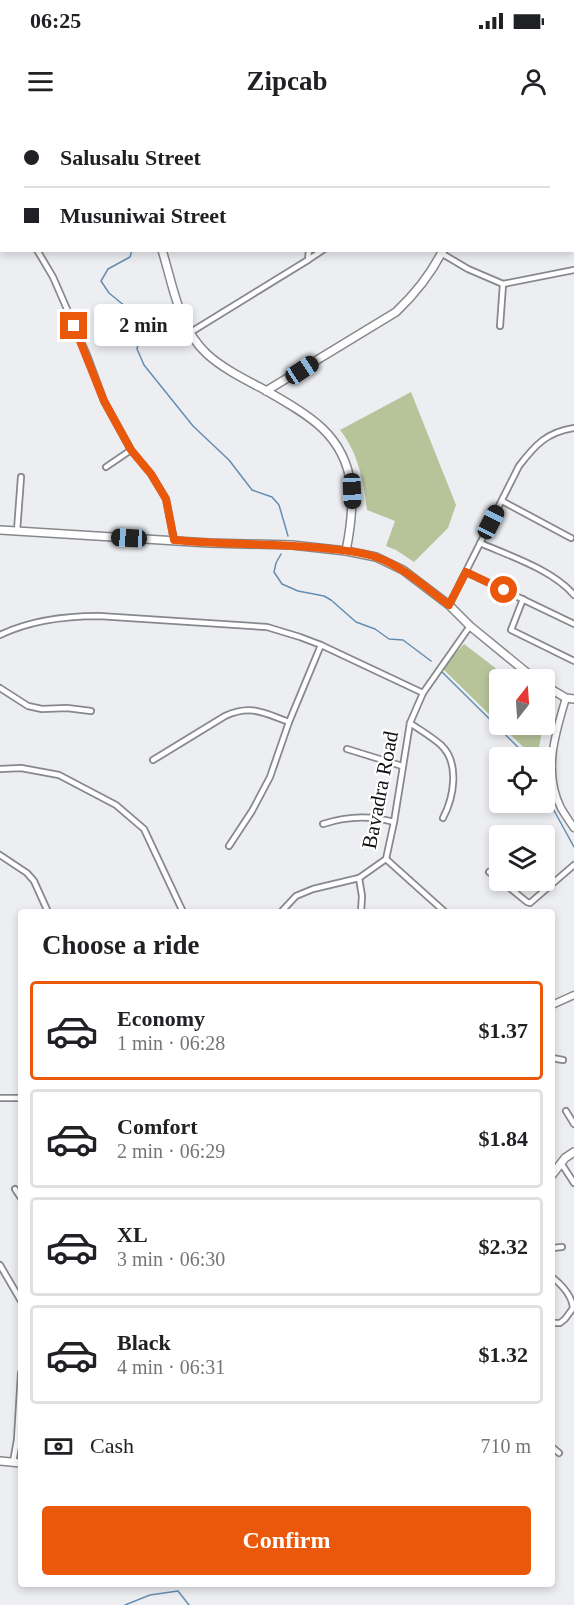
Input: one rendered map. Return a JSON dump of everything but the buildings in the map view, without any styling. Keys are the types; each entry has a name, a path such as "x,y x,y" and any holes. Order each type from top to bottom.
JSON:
{"main road":[{"path":"163,252 182,314 191,332 207,354 242,378 296,409 321,427 336,444 344,460 352,491 352,521 346,551"},
{"path":"266,391 396,312 414,295 442,252"},
{"path":"0,530 209,543 292,545 376,557 403,570 449,605 470,626 523,669"},
{"path":"555,690 570,698"},
{"path":"555,1171 565,1158 574,1152"},
{"path":"0,1461 17,1462"}],"street":[{"path":"38,252 53,277 104,401 131,450 151,474 166,499 174,540"},
{"path":"308,260 309,252"},
{"path":"191,332 320,252"},
{"path":"442,252 468,269 503,284 574,270"},
{"path":"500,326 503,284"},
{"path":"449,605 519,466 534,447 549,436 574,428"},
{"path":"105,467 131,450"},
{"path":"17,531 21,477"},
{"path":"502,501 571,538"},
{"path":"480,543 553,576 567,586 574,595"},
{"path":"466,572 574,624"},
{"path":"523,599 510,629 574,661"},
{"path":"0,635 56,618 99,616 267,627 300,636 423,693"},
{"name":"Bavadra Road","path":"284,909 296,896 313,889 359,878 386,859 410,723 423,693 470,626"},
{"path":"229,846 252,811 270,777 289,722 321,645"},
{"path":"0,688 28,706 42,709 67,708 91,711"},
{"path":"570,698 556,730 552,777 561,809 574,826"},
{"path":"153,760 237,711 248,709 289,722"},
{"path":"410,723 442,746 451,759 453,791 443,818"},
{"path":"347,748 402,766"},
{"path":"0,770 21,768 59,775 116,805 144,829 182,909"},
{"path":"323,824 361,816 394,822"},
{"path":"0,855 27,873 34,881 47,909"},
{"path":"386,859 442,909"},
{"path":"555,881 574,865"},
{"path":"359,878 361,909"},
{"path":"514,891 530,903 544,891"},
{"path":"555,1004 574,995"},
{"path":"555,1059 563,1060"},
{"path":"0,1098 18,1098"},
{"path":"566,1111 574,1124"},
{"path":"561,1163 574,1183"},
{"path":"15,1189 18,1194"},
{"path":"555,1248 562,1247"},
{"path":"0,1265 18,1296"},
{"path":"555,1281 573,1303 571,1313 566,1319 555,1323"},
{"path":"17,1462 18,1423"},
{"path":"555,1450 559,1453"}],"green space":[{"path":"411,392 456,505 448,528 414,562 386,546 395,521 367,510 356,458 340,430"},
{"path":"464,644 497,669 489,669 489,714 442,668"},
{"path":"511,735 541,735 539,747 523,747"}],"waterway":[{"path":"131,252 130,257 108,269 101,281 109,293 137,316 142,325 137,349 144,365 193,426 229,460 252,490 272,497 279,505 288,536"},
{"path":"281,554 274,572 282,584 298,591 324,596 356,622 375,629 389,639 403,640 431,661"},
{"path":"441,671 518,747"},
{"path":"555,812 574,847"},
{"path":"125,1605 150,1595 178,1591 189,1605"}],"route":[{"path":"74,326 104,401 131,450 151,474 166,499 174,540 292,545 376,557 403,570 449,605 466,572 504,590"}]}
